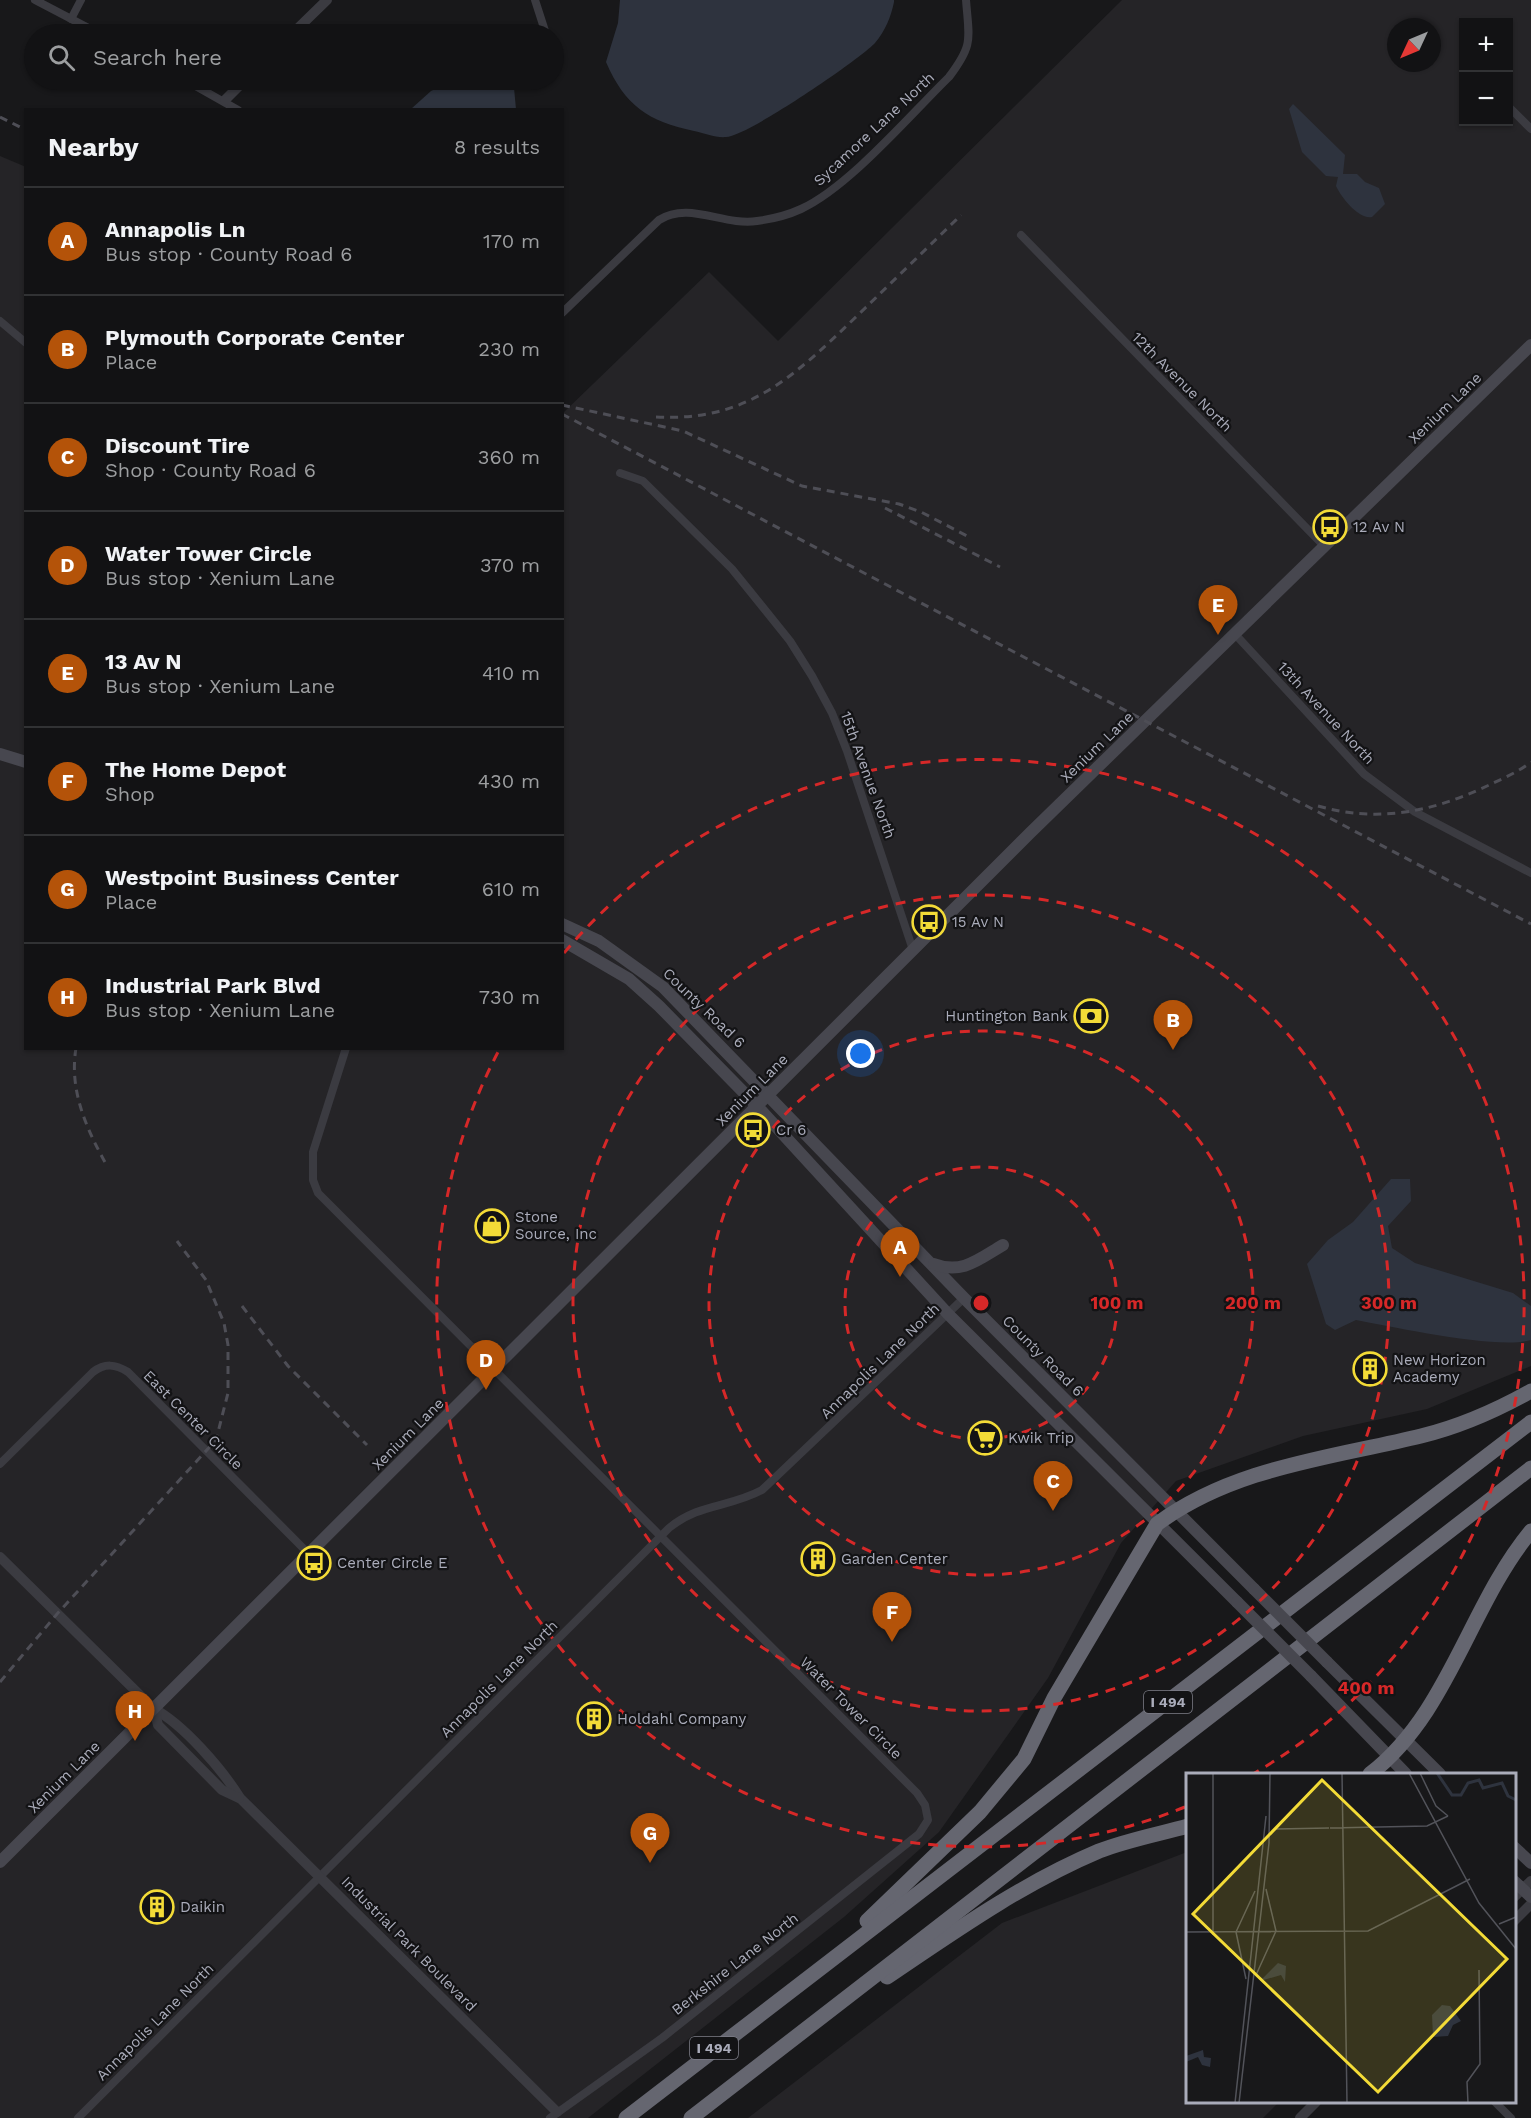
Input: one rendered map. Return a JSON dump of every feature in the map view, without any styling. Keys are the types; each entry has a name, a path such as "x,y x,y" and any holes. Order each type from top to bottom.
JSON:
{"highway":[{"path":"803,1980 980,1812 1024,1759 1054,1698 1157,1524 1174,1511 1235,1483 1306,1459 1422,1436 1503,1406 1531,1391"},
{"name":"I 494","path":"626,2118 1531,1422"},
{"name":"I 494","path":"691,2118 1531,1468"},
{"path":"1371,1773 1390,1759 1406,1742 1442,1687 1510,1557 1531,1531"},
{"path":"844,1998 871,1988 960,1927 1046,1876 1102,1850 1186,1827"}],"main road":[{"name":"Xenium Lane","path":"0,1862 913,950 1234,633 1531,345"},
{"path":"0,754 24,761"},
{"name":"County Road 6","path":"564,925 599,941 663,987 1174,1511 1439,1773"},
{"name":"County Road 6","path":"564,941 629,979 659,1006 757,1106 948,1314 1311,1676 1405,1773"},
{"path":"929,1262 949,1269 962,1269 1003,1245"},
{"path":"1516,1848 1531,1863"}],"street":[{"path":"35,0 81,24"},
{"path":"71,19 81,0"},
{"path":"302,24 327,0"},
{"path":"535,0 543,24"},
{"name":"Sycamore Lane North","path":"564,311 669,213 687,212 731,221 754,221 801,209 823,196 858,166 954,71 967,51 970,35 966,0"},
{"path":"205,90 235,108"},
{"path":"225,100 235,90"},
{"path":"1513,110 1531,129"},
{"name":"12th Avenue North","path":"1021,236 1324,546"},
{"path":"0,321 24,342"},
{"name":"15th Avenue North","path":"620,473 643,481 732,569 790,641 812,676 832,712 847,751 913,950"},
{"name":"13th Avenue North","path":"1234,633 1364,774 1415,812 1531,873"},
{"name":"Water Tower Circle","path":"345,1050 314,1152 313,1180 318,1193 917,1793 925,1805 928,1820"},
{"name":"Annapolis Lane North","path":"78,2118 660,1537 683,1517 698,1510 732,1504 762,1490 964,1298"},
{"name":"East Center Circle","path":"0,1464 100,1366 119,1367 309,1554"},
{"name":"Industrial Park Boulevard","path":"0,1557 154,1708 171,1719 230,1781 240,1798 320,1876 553,2115"},
{"name":"Berkshire Lane North","path":"553,2115 662,2038 799,1931 919,1834 928,1820"},
{"path":"1516,1920 1531,1904"},
{"path":"1299,2118 1315,2103"},
{"path":"1496,2103 1511,2118"}],"shaded area":[{"path":"620,0 894,0 894,2 882,34 865,52 778,112 737,134 722,137 678,127 651,116 630,101 621,90 606,62 618,23"},
{"path":"1122,0 1531,0 1531,1366 1427,1409 1303,1436 1176,1481 1121,1543 1048,1678 939,1832 844,1917 588,2118 0,2118 0,156 24,166 24,1050 564,1050 564,412 709,272 778,341"},
{"path":"514,90 516,108 412,108 431,91"},
{"path":"1293,104 1345,155 1343,174 1357,174 1365,182 1379,188 1385,204 1372,217 1362,215 1351,207 1336,186 1338,177 1326,176 1302,152 1289,109"},
{"path":"1391,1179 1410,1179 1411,1201 1388,1226 1392,1248 1415,1263 1513,1293 1531,1306 1531,1340 1496,1342 1472,1340 1356,1320 1335,1330 1326,1324 1307,1264 1328,1240 1353,1222"},
{"path":"1186,1852 1186,2103 1278,2103 1263,2118 748,2118 1002,1923"}],"railway":[{"path":"0,117 24,129"},
{"path":"656,417 689,416 719,411 769,390 814,356 961,215"},
{"path":"564,405 683,431 802,486 899,504 921,512 971,538"},
{"path":"564,415 1531,924"},
{"path":"885,508 1000,567"},
{"path":"1318,806 1362,814 1383,814 1425,808 1466,795 1510,775 1531,762"},
{"path":"76,1050 74,1064 77,1094 86,1123 106,1164"},
{"path":"0,1682 57,1614 216,1440 228,1393 228,1345 224,1323 206,1280 177,1241"},
{"path":"242,1306 288,1366 367,1445"}],"place":[{"name":"12 Av N","path":"1330,527"},
{"name":"13 Av N","path":"1218,635"},
{"name":"15 Av N","path":"929,922"},
{"name":"Huntington Bank","path":"1091,1016"},
{"name":"Plymouth Corporate Center","path":"1173,1050"},
{"name":"Cr 6","path":"753,1130"},
{"name":"Stone Source, Inc","path":"492,1226"},
{"name":"Annapolis Ln","path":"900,1277"},
{"name":"New Horizon Academy","path":"1370,1369"},
{"name":"Water Tower Circle","path":"486,1390"},
{"name":"Kwik Trip","path":"985,1438"},
{"name":"Discount Tire","path":"1053,1511"},
{"name":"Garden Center","path":"818,1559"},
{"name":"Center Circle E","path":"314,1563"},
{"name":"The Home Depot","path":"892,1642"},
{"name":"Holdahl Company","path":"594,1719"},
{"name":"Industrial Park Blvd","path":"135,1741"},
{"name":"Westpoint Business Center","path":"650,1863"},
{"name":"Daikin","path":"157,1907"}]}
